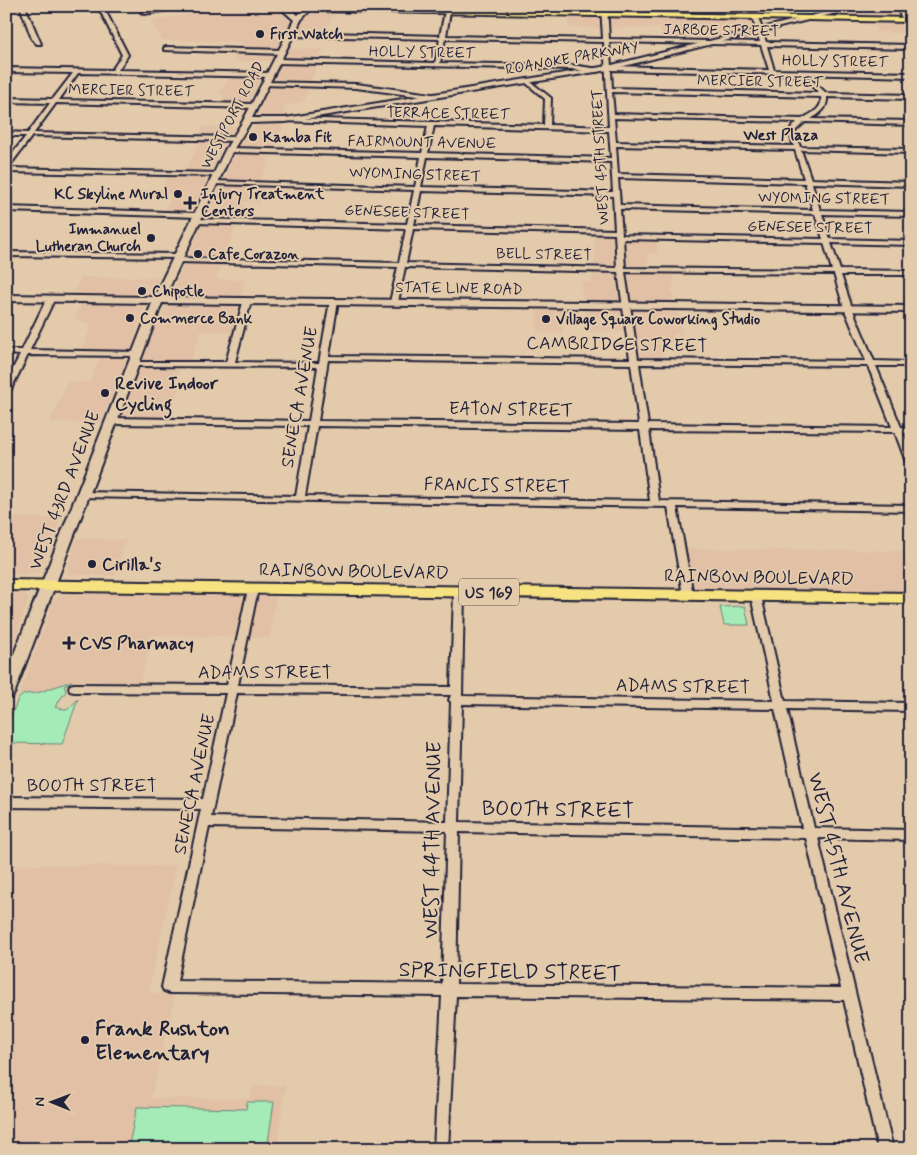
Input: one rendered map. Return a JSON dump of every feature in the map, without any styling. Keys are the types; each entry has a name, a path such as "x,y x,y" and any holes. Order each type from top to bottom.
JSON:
{"main road":[{"path":"300,6 604,10 909,23"},
{"name":"RAINBOW BOULEVARD","path":"6,585 911,598"}],"street":[{"path":"22,6 35,39 39,43"},
{"path":"100,6 125,55 114,72"},
{"path":"144,12 193,6"},
{"path":"281,6 298,19"},
{"name":"ROANOKE PARKWAY","path":"247,122 271,124 399,101 608,68 861,6"},
{"path":"899,6 909,23"},
{"name":"WESTPORT ROAD","path":"158,300 229,150 247,122 298,19 310,7"},
{"path":"436,65 448,9"},
{"name":"WEST 45TH STREET","path":"604,10 620,270 624,305"},
{"path":"754,17 772,72"},
{"name":"JARBOE STREET","path":"291,34 911,47"},
{"path":"166,50 282,52"},
{"name":"HOLLY STREET","path":"277,61 570,67 597,70"},
{"name":"HOLLY STREET","path":"608,68 911,75"},
{"path":"6,70 270,75"},
{"path":"6,168 77,71"},
{"path":"791,72 813,83 824,95 825,102 822,108 792,131 848,308 911,462"},
{"path":"527,81 548,98 547,127"},
{"path":"266,84 384,88 432,96"},
{"path":"384,88 394,92 399,101"},
{"name":"MERCIER STREET","path":"609,90 911,97"},
{"name":"MERCIER STREET","path":"6,100 255,106"},
{"path":"611,116 911,123"},
{"name":"TERRACE STREET","path":"285,120 612,129"},
{"path":"394,302 430,125"},
{"path":"6,134 236,139"},
{"path":"613,144 911,151"},
{"name":"FAIRMOUNT AVENUE","path":"229,150 614,160"},
{"name":"WYOMING STREET","path":"6,168 418,188 616,194"},
{"path":"615,176 911,184"},
{"name":"WYOMING STREET","path":"616,207 911,214"},
{"name":"GENESEE STREET","path":"6,209 618,235 911,243"},
{"name":"BELL STREET","path":"6,254 620,270 911,274"},
{"name":"STATE LINE ROAD","path":"6,298 911,309"},
{"path":"6,390 51,298"},
{"name":"WEST 43RD AVENUE","path":"6,694 10,676 158,300"},
{"path":"230,364 247,301"},
{"name":"SENECA AVENUE","path":"300,498 311,423 334,301"},
{"path":"624,305 655,503"},
{"name":"CAMBRIDGE STREET","path":"6,352 230,364 633,361 911,364"},
{"name":"EATON STREET","path":"111,421 911,430"},
{"name":"FRANCIS STREET","path":"82,495 911,508"},
{"path":"672,504 688,595"},
{"name":"SENECA AVENUE","path":"169,987 253,589"},
{"name":"WEST 44TH AVENUE","path":"441,1149 449,991 459,592"},
{"name":"WEST 45TH AVENUE","path":"756,596 807,826 811,834 886,1149"},
{"name":"ADAMS STREET","path":"74,688 231,690 911,707"},
{"name":"BOOTH STREET","path":"6,802 207,804"},
{"name":"BOOTH STREET","path":"204,822 911,835"},
{"name":"SPRINGFIELD STREET","path":"169,987 850,994"}],"shaded area":[{"path":"274,6 292,18 278,50 239,50 243,42 162,40 151,21 193,14 189,7"},
{"path":"452,6 541,6 541,12 451,9"},
{"path":"690,6 779,6 795,16 691,14"},
{"path":"867,6 878,11 899,11 902,18 829,17"},
{"path":"309,10 335,11 324,34 296,32"},
{"path":"569,15 601,16 602,28 569,27"},
{"path":"607,17 753,19 755,29 711,41 663,41 661,28 608,27"},
{"path":"873,21 905,22 911,33 878,32"},
{"path":"290,49 323,49 318,61 285,60"},
{"path":"238,52 276,54 269,61 233,61"},
{"path":"282,63 317,64 310,84 273,83"},
{"path":"230,76 261,77 248,104 220,104 225,95 220,94"},
{"path":"271,87 309,87 304,101 282,107 289,116 273,119 259,118 257,117"},
{"path":"281,124 283,126 272,150 237,149 252,128 262,125"},
{"path":"204,126 238,127 228,137 198,137"},
{"path":"201,140 225,142 210,173 184,173"},
{"path":"235,153 272,153 259,183 223,182"},
{"path":"168,176 208,178 191,212 163,213 173,194 159,193"},
{"path":"221,185 266,186 259,203 245,202 238,221 205,219"},
{"path":"203,223 236,224 223,259 188,258"},
{"path":"594,234 614,235 615,267 595,267"},
{"path":"623,240 656,240 658,254 647,254 648,268 625,267"},
{"path":"186,262 222,263 216,279 245,280 239,299 172,297 170,295"},
{"path":"591,271 612,272 616,274 618,301 613,303 583,303 581,282 592,282"},
{"path":"672,272 674,288 671,288 674,304 628,303 625,273"},
{"path":"82,277 159,278 151,295 147,297 72,296"},
{"path":"82,302 141,303 145,305 130,351 81,352 92,325 75,318"},
{"path":"239,303 241,305 233,332 200,332 190,362 148,362 144,360 152,336 167,304"},
{"path":"536,306 561,306 563,333 537,332"},
{"path":"585,307 620,308 623,332 588,331"},
{"path":"628,308 677,308 682,334 673,334 675,342 659,342 663,359 636,359"},
{"path":"100,357 122,357 126,360 101,423 50,422 68,382 90,382"},
{"path":"147,366 180,366 173,387 179,387 169,419 127,419 122,416 140,369"},
{"path":"6,518 61,518 41,568 37,573 6,575"},
{"path":"77,539 126,540 115,576 69,574 67,570"},
{"path":"684,549 911,551 911,592 699,590 691,586"},
{"path":"6,592 27,595 28,600 6,664"},
{"path":"69,593 235,594 241,597 243,602 235,636 153,635 139,685 78,684 72,681 37,693 20,694 54,600 60,595"},
{"path":"276,595 269,637 247,636 256,600 262,596"},
{"name":"Frank Rushton Elementary","path":"6,865 176,866 148,993 175,994 151,1098 250,1099 253,1085 285,1086 277,1149 6,1149"}],"green space":[{"path":"640,6 690,6 691,13 641,13"},
{"path":"779,6 851,6 805,17 783,12 786,10"},
{"path":"745,606 749,625 724,625 720,607"},
{"path":"72,681 64,686 66,691 55,707 67,710 78,699 62,744 6,743 6,730 18,699 24,694 37,693"},
{"path":"247,1102 274,1102 267,1149 128,1149 137,1107 246,1109"}],"place":[{"name":"First Watch","path":"260,34"},
{"name":"Kamba Fit","path":"253,137"},
{"name":"KC Skyline Mural","path":"178,194"},
{"name":"Injury Treatment Centers","path":"190,203"},
{"name":"Immanuel Lutheran Church","path":"151,238"},
{"name":"Cafe Corazon","path":"198,254"},
{"name":"Chipotle","path":"142,291"},
{"name":"Commerce Bank","path":"130,318"},
{"name":"Village Square Coworking Studio","path":"546,319"},
{"name":"Revive Indoor Cycling","path":"105,393"},
{"name":"Cirilla's","path":"92,564"},
{"name":"CVS Pharmacy","path":"69,643"},
{"name":"Frank Rushton Elementary","path":"85,1040"}],"district":[{"name":"West Plaza","path":"781,134"}]}
